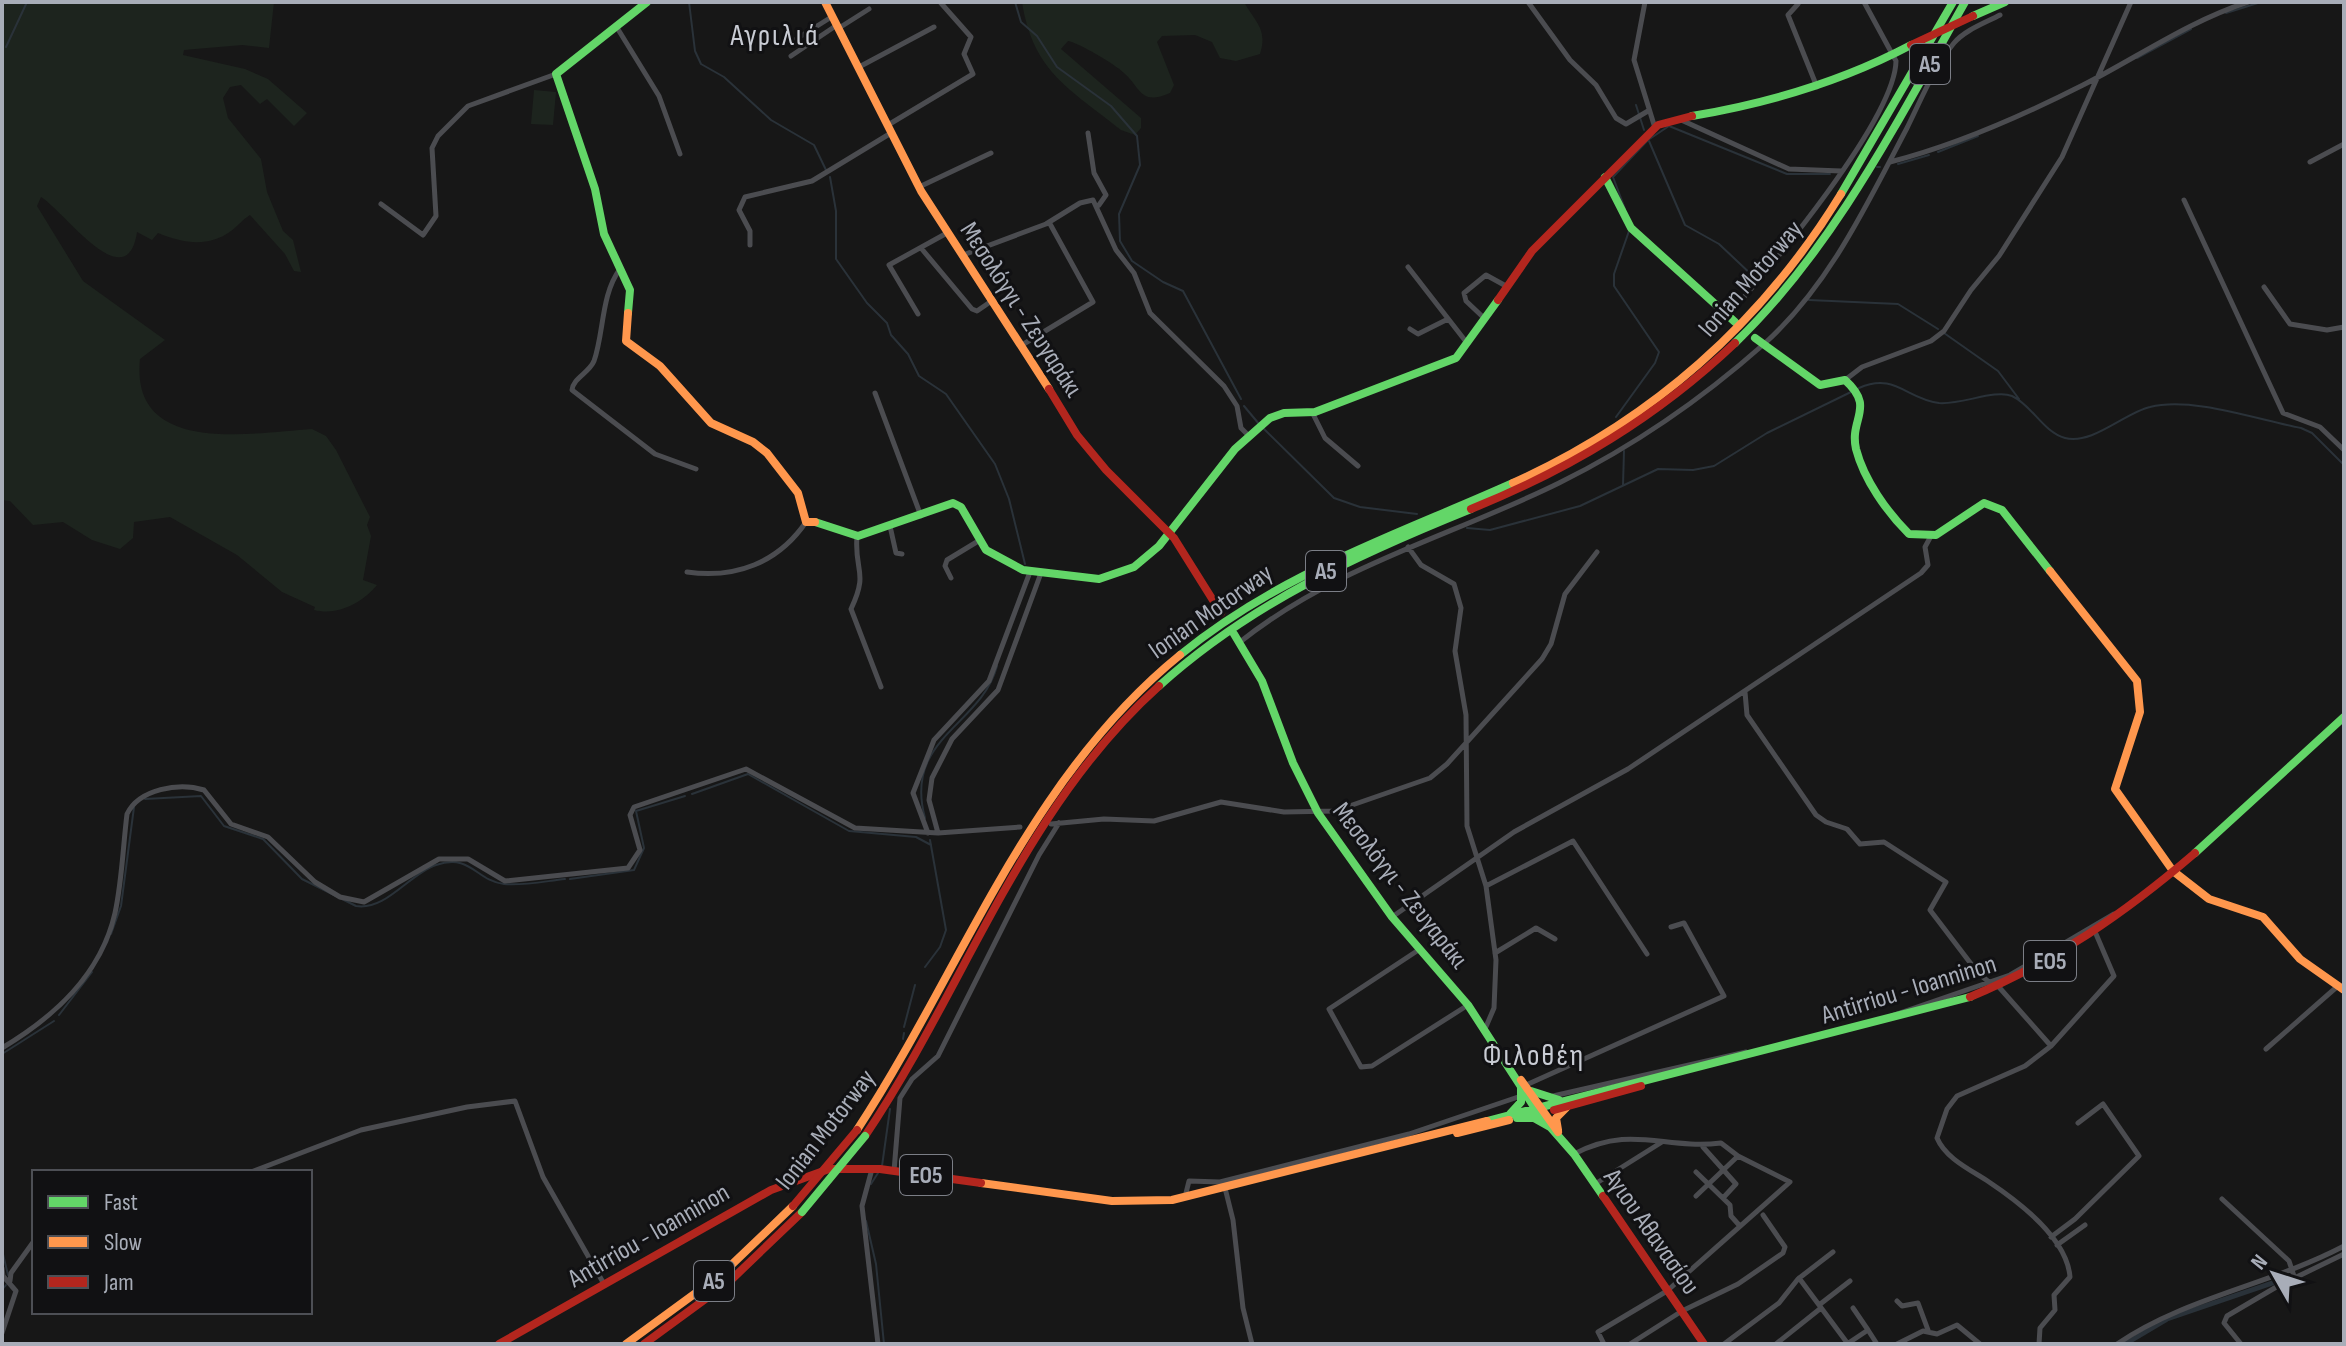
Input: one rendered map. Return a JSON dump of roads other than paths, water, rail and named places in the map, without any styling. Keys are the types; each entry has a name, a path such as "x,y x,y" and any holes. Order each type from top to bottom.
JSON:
{"main road":[{"path":"647,2 556,74 595,189 604,234 631,294 626,341 660,366 708,421 753,442 767,453 798,493 806,522 821,522 857,536 957,504 980,540 996,557 1030,572 1099,579 1112,577 1140,563 1250,435 1270,418 1284,413 1312,412 1453,361 1532,251 1655,128 1678,118 1765,104 1817,88 2005,2"},
{"name":"Μεσολόγγι - Ζευγαράκι","path":"825,2 919,187 947,233 994,299 1090,453 1169,532 1221,613"},
{"name":"Ionian Motorway","path":"626,1344 710,1285 793,1206 857,1130 925,1022 1024,833 1068,769 1113,717 1192,646 1278,587 1355,549 1561,460 1624,424 1697,369 1765,302 1815,239 1953,2"},
{"name":"Ionian Motorway","path":"644,1344 724,1287 802,1212 865,1136 918,1054 1038,828 1073,779 1125,718 1189,659 1281,596 1343,563 1564,468 1654,413 1700,377 1763,316 1830,234 1965,2"},
{"path":"1605,177 1631,228 1735,322"},
{"path":"1755,338 1820,385 1852,387 1864,412 1856,444 1878,493 1895,521 1909,534 1931,536 1982,504 1997,506 2137,681 2140,712 2115,789 2173,871 2212,901 2263,917 2300,959 2342,987"},
{"name":"Μεσολόγγι - Ζευγαράκι","path":"1237,638 1267,692 1298,776 1318,813 1392,917 1468,1005 1540,1110"},
{"name":"Antirriou - Ioanninon","path":"499,1344 789,1182 829,1169 873,1168 1112,1201 1185,1198 1223,1185 1570,1103 1881,1023 1995,986 2096,934 2126,911 2344,717"},
{"path":"1525,1090 1540,1096 1570,1103 1557,1117 1554,1129 1534,1118 1512,1116 1525,1090"},
{"name":"Αγιου Αθανασίου","path":"1540,1110 1574,1154 1704,1344"}],"street":[{"path":"750,245 750,231 739,210 745,197 812,181 973,74 964,54 971,37 940,2"},
{"path":"1528,2 1570,60 1596,85 1616,118 1626,124 1642,113"},
{"path":"1645,2 1634,60 1642,113 1655,128"},
{"path":"1727,316 1796,235 1842,171 1888,89 1896,66 1894,54 1864,2"},
{"path":"1852,387 1862,367 1931,341 1944,331 1999,256 2062,157 2131,2"},
{"path":"1889,163 1957,142 2100,76 2213,15 2248,2"},
{"path":"1798,4 1788,11 1788,18 1817,88"},
{"path":"791,56 869,9"},
{"path":"1237,638 1316,591 1408,547 1533,495 1608,456 1683,407 1764,344 1825,275 1953,44 2000,15"},
{"path":"790,43 833,16"},
{"path":"616,26 659,96 680,154"},
{"path":"858,68 934,27"},
{"path":"381,204 423,235 436,216 432,148 438,136 459,112 473,103 556,74"},
{"path":"1678,118 1789,169 1842,171"},
{"path":"1088,133 1094,173 1106,195 1099,205"},
{"path":"2310,162 2344,144"},
{"path":"919,187 991,153"},
{"path":"963,255 1049,222 1089,199 1099,205 1106,232 1121,260 1134,273 1150,313 1170,337 1217,378 1237,406 1241,428 1250,435"},
{"path":"2184,200 2283,413 2320,427 2344,450"},
{"path":"1022,345 1093,302 1049,222"},
{"path":"918,314 889,265 905,253 947,233"},
{"path":"921,248 972,309 977,311 994,299"},
{"path":"1408,267 1468,344"},
{"path":"620,269 608,298 594,361 571,388 665,460 696,469"},
{"path":"1485,319 1466,301 1464,293 1486,275 1506,286"},
{"path":"2264,287 2290,324 2327,330 2344,327"},
{"path":"1410,329 1418,334 1448,319"},
{"path":"875,393 922,516"},
{"path":"1312,412 1325,438 1358,466"},
{"path":"687,572 715,576 758,564 782,550 806,522"},
{"path":"890,526 896,553 902,554"},
{"path":"857,536 857,559 863,580 852,613 881,687"},
{"path":"1392,917 1560,804 1628,769 1921,573 1928,565 1925,547 1931,536"},
{"path":"951,578 945,566 947,560 980,540"},
{"path":"1408,547 1421,565 1457,588 1461,622 1455,657 1468,742 1467,826 1486,886 1495,953 1494,1008 1485,1029"},
{"path":"1051,824 1154,821 1221,802 1269,810 1318,813 1339,810 1430,778 1468,742 1542,659 1553,638 1565,594 1597,552"},
{"path":"928,833 913,793 929,752 942,728 973,702 989,681 1030,572"},
{"path":"938,833 929,800 932,778 952,739 998,690 1041,573"},
{"path":"1745,691 1748,717 1816,815 1824,822 1847,829 1860,844 1884,842 1946,882 1929,909 2051,1046"},
{"path":"2,1048 46,1021 88,972 115,915 127,814 136,799 150,793 204,790 231,824 268,837 308,877 340,897 358,902 373,900 439,859 468,859 505,881 628,868 638,858 640,847 630,815 634,807 746,769 855,828 938,833 1020,827"},
{"path":"894,1171 900,1098 912,1079 938,1056 1039,855 1059,822"},
{"path":"1486,886 1573,841 1647,954"},
{"path":"1995,986 2107,918 2126,911"},
{"path":"1185,1198 1189,1181 1223,1185 1423,1130 1525,1090 1724,996 1684,923 1671,927"},
{"path":"1495,953 1536,928 1555,939"},
{"path":"2039,1344 2040,1328 2055,1310 2054,1295 2070,1276 2057,1245 2015,1203 1962,1165 1937,1137 1947,1109 1957,1096 2025,1066 2051,1046 2114,976 2096,934"},
{"path":"1420,949 1329,1009 1361,1067 1370,1068 1468,1005"},
{"path":"2266,1049 2342,987"},
{"path":"1540,1096 1563,1094 1739,1053 1767,1052"},
{"path":"255,1170 277,1159 361,1130 467,1107 515,1101 543,1177 604,1285"},
{"path":"2051,1237 2075,1219 2139,1156 2105,1104 2078,1123"},
{"path":"1574,1154 1615,1138 1703,1147 1723,1144 1738,1156 1790,1182 1667,1291 1598,1332 1604,1344"},
{"path":"1594,1185 1662,1142"},
{"path":"1703,1147 1736,1184 1723,1198"},
{"path":"1696,1196 1738,1156"},
{"path":"873,1168 862,1206 878,1344"},
{"path":"1696,1172 1723,1198 1739,1225"},
{"path":"1223,1185 1252,1344"},
{"path":"2222,1199 2280,1251 2293,1270 2295,1279"},
{"path":"1630,1344 1682,1311 1728,1290 1785,1252 1763,1215"},
{"path":"2057,1245 2085,1225"},
{"path":"2,1333 16,1296 10,1281 11,1273 32,1244"},
{"path":"2117,1344 2161,1316 2293,1270 2344,1246"},
{"path":"1724,1344 1779,1303 1799,1278 1833,1252"},
{"path":"2241,1344 2224,1324 2225,1317 2344,1254"},
{"path":"2,1268 3,1276 10,1281"},
{"path":"1799,1278 1847,1344 1868,1330"},
{"path":"1776,1344 1850,1281"},
{"path":"1897,1301 1902,1306 1918,1303 1928,1330 1937,1334 1958,1325 1980,1344"},
{"path":"1853,1308 1877,1344"},
{"path":"1897,1344 1928,1330"}],"waterway":[{"path":"6,47 27,2"},
{"path":"689,2 695,51 701,64 724,77 771,120 814,145 826,170"},
{"path":"1015,2 1021,22 1037,36 1057,67 1111,106 1137,136 1140,165 1119,214 1120,241 1132,261 1183,291 1241,399"},
{"path":"2226,13 2261,2"},
{"path":"2137,58 2191,29"},
{"path":"1636,105 1644,130"},
{"path":"1625,209 1613,177 1648,140 1669,126 1787,174 1830,174"},
{"path":"1938,152 1978,136"},
{"path":"1649,141 1685,225 1719,244 1754,277"},
{"path":"1898,164 1929,155"},
{"path":"830,177 836,211 836,259 867,303 887,323 891,335 908,354 919,376 946,394 995,464 1009,499 1025,564"},
{"path":"1616,417 1655,363 1659,352 1614,286 1614,274 1629,231"},
{"path":"1809,300 1898,304 1938,329"},
{"path":"1944,333 1998,371 2019,399"},
{"path":"1859,388 1882,383 1939,403 2005,394 2019,400 2057,435 2076,439 2097,433 2150,407 2167,404 2225,410 2312,433 2344,465"},
{"path":"1467,528 1490,530 1580,506 1658,469 1693,470 1714,466 1767,433 1853,391"},
{"path":"1244,406 1259,424"},
{"path":"1263,428 1334,498 1360,507 1417,514"},
{"path":"1623,485 1624,451"},
{"path":"925,818 921,791 925,769 947,734 976,704 997,666"},
{"path":"692,794 748,774 849,831 916,837 931,845"},
{"path":"145,799 201,796 224,826 263,839 302,879 356,906 377,903 426,870 448,862 466,865 486,878 504,884 565,879"},
{"path":"570,879 634,870 644,848 636,811 685,796"},
{"path":"111,934 121,906 134,807"},
{"path":"925,967 940,947 946,930 930,840"},
{"path":"59,1015 92,972"},
{"path":"904,1027 915,985"},
{"path":"2,1054 54,1021"},
{"path":"903,1039 904,1033"},
{"path":"882,1166 890,1109"},
{"path":"871,1184 878,1173"},
{"path":"866,1221 876,1264 884,1344"},
{"path":"2,1250 8,1275"},
{"path":"2125,1344 2167,1319 2290,1277"},
{"path":"2,1290 6,1285"}],"district":[{"name":"Αγριλιά","path":"775,36"},
{"name":"Φιλοθέη","path":"1534,1056"}]}
